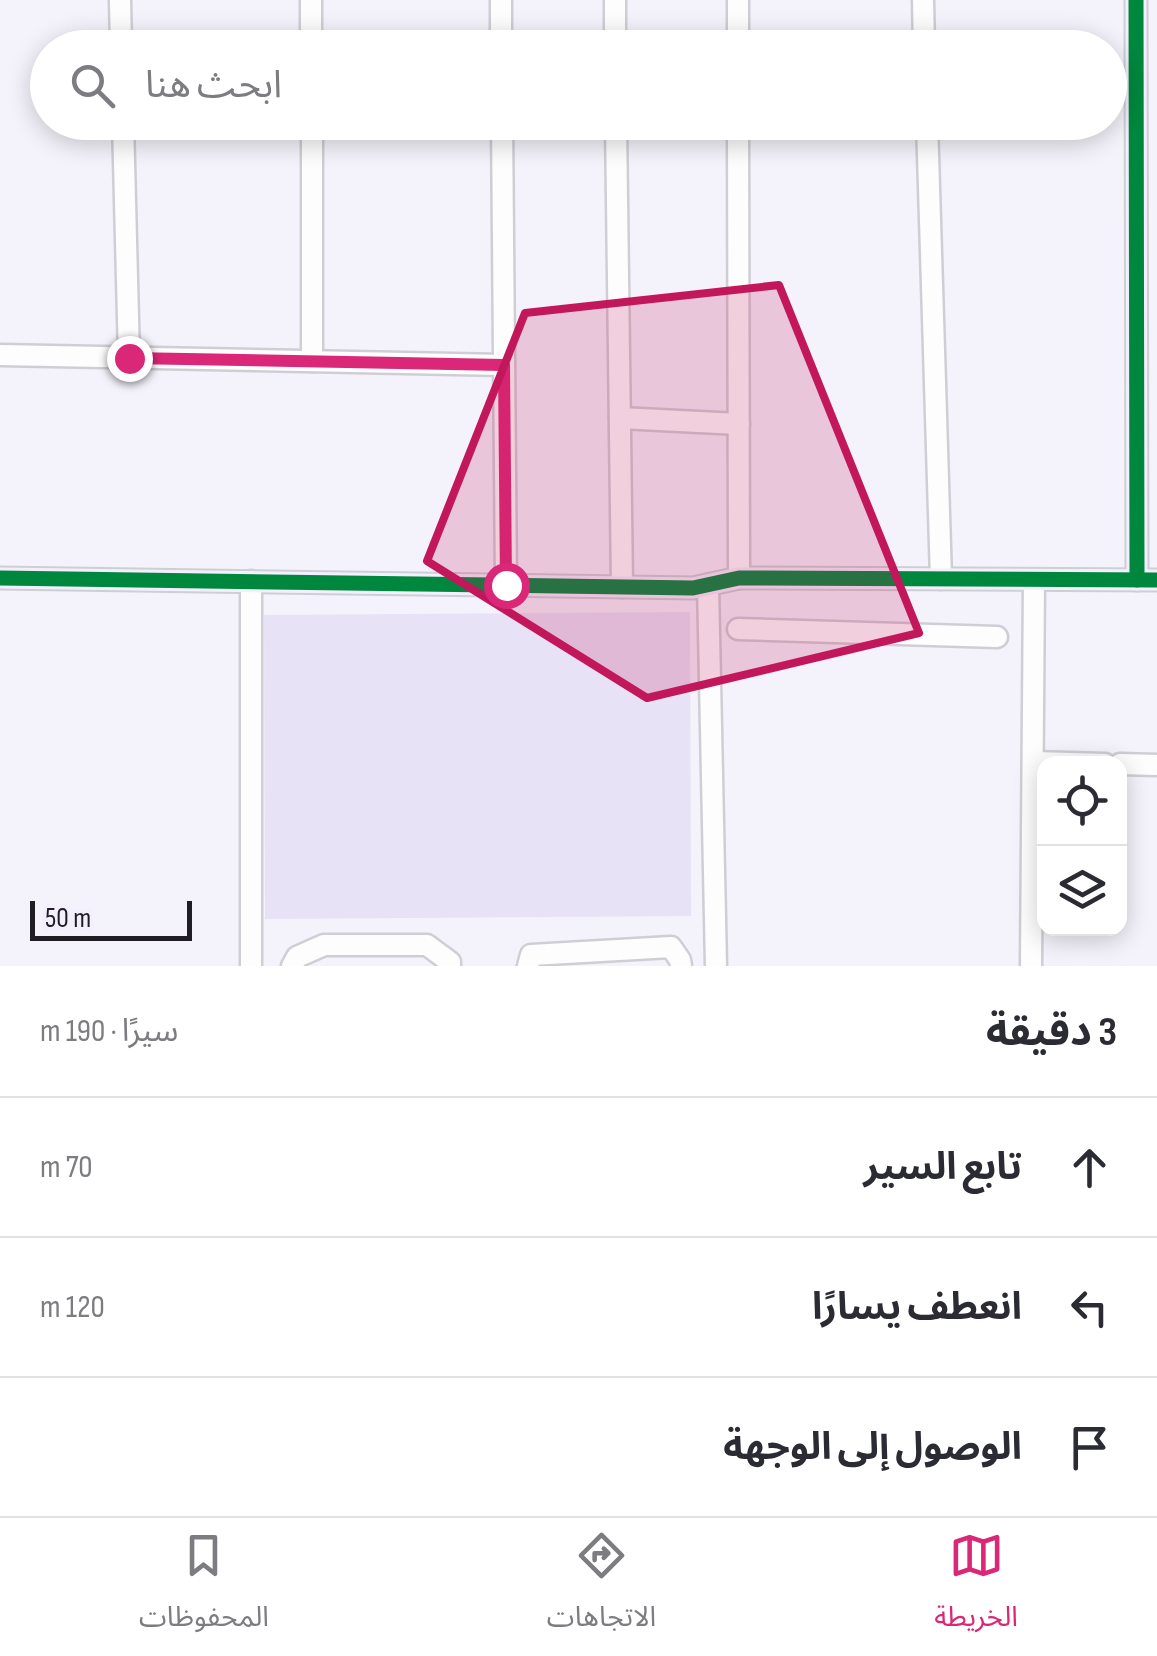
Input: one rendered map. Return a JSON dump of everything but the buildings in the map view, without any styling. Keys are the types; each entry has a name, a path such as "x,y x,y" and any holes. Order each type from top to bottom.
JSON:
{"street":[{"path":"120,0 121,30"},
{"path":"311,0 311,30"},
{"path":"501,0 501,30"},
{"path":"615,0 616,30"},
{"path":"738,0 738,30"},
{"path":"923,0 924,30"},
{"path":"0,578 693,588 740,578 1147,580 1136,0"},
{"path":"123,140 129,358"},
{"path":"312,140 312,361"},
{"path":"502,140 506,585"},
{"path":"616,140 622,587"},
{"path":"738,140 740,578"},
{"path":"927,140 941,579"},
{"path":"0,355 504,365"},
{"path":"620,418 739,424"},
{"path":"1031,966 1034,580"},
{"path":"251,582 251,966"},
{"path":"708,585 716,966"},
{"path":"738,628 998,637"},
{"path":"1033,762 1037,762"},
{"path":"1127,764 1157,765"},
{"path":"292,966 296,957 324,945 427,945 450,966"},
{"path":"528,966 531,956 671,948 681,966"}],"highlighted area":[{"path":"779,285 919,633 647,698 427,561 525,313"}],"shaded area":[{"path":"690,612 691,916 265,919 264,615"}],"cycle path":[{"path":"1136,0 1137,580"},
{"path":"0,578 693,588 739,578 1157,580"}],"route":[{"path":"129,358 504,365 506,585"}]}
